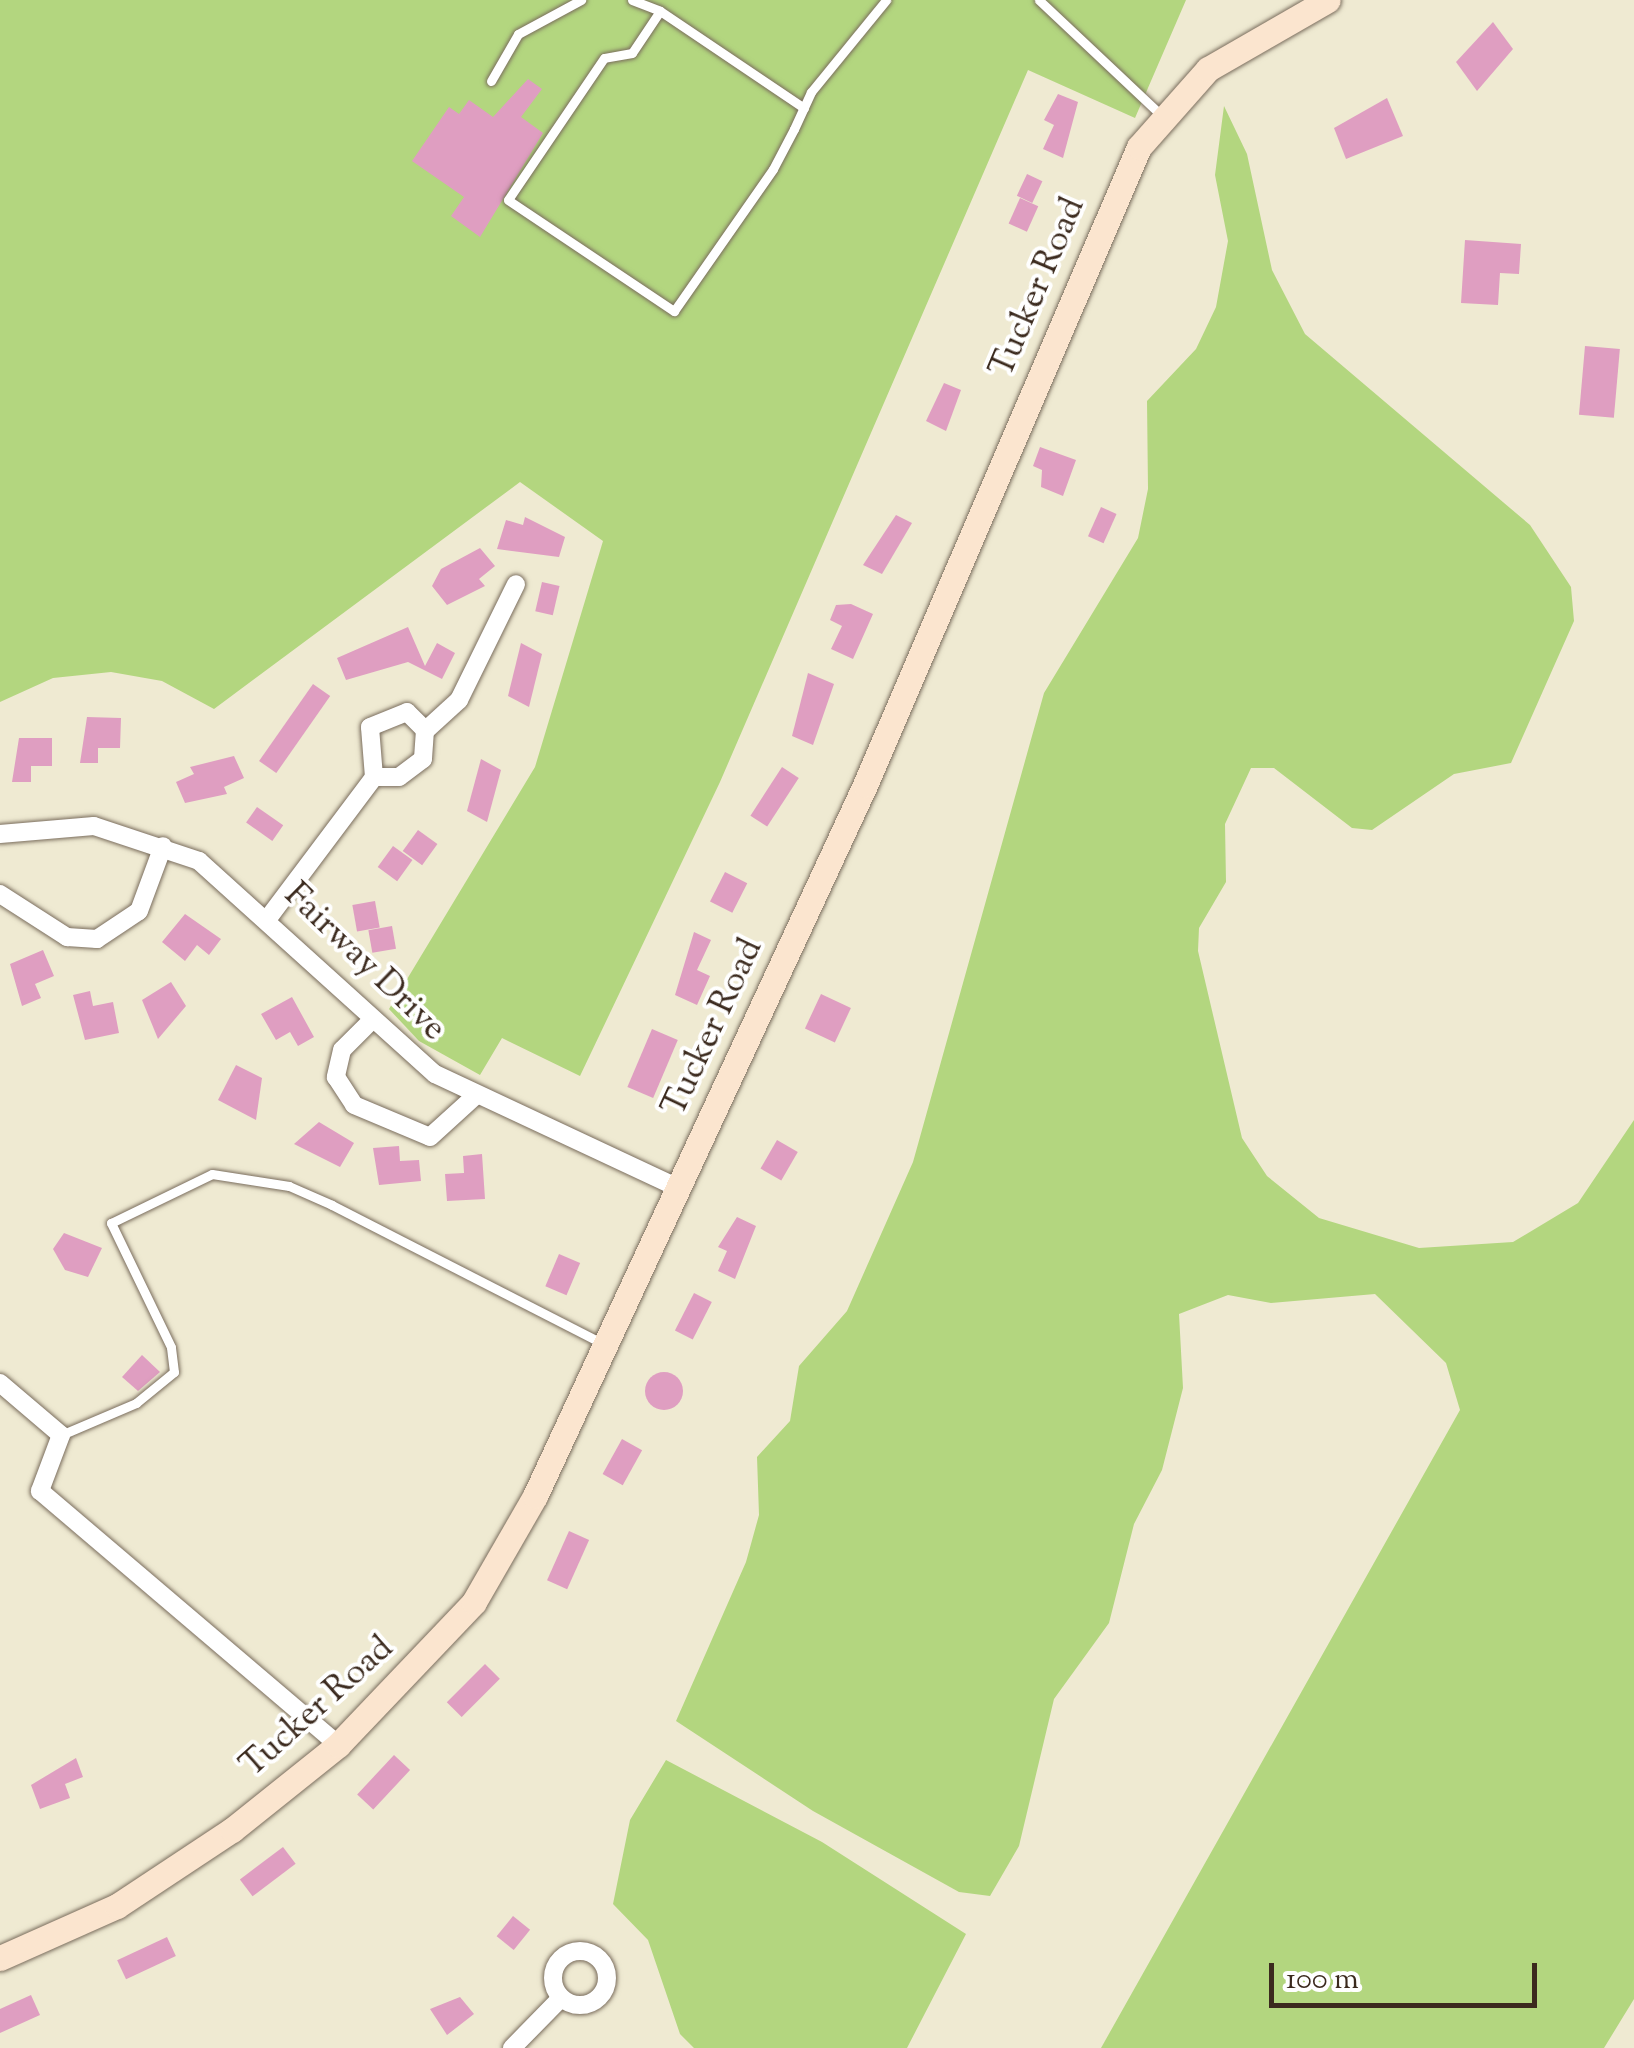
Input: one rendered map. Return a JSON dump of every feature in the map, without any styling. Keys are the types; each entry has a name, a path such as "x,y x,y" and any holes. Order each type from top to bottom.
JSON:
{"main road":[{"name":"Tucker Road","path":"0,1958 137,1894 338,1745 474,1602 605,1345 878,757 1125,176 1162,116 1208,69 1328,0"}],"street":[{"path":"269,916 374,777 412,771 425,730 459,700 516,584"},
{"path":"374,777 365,738 378,718 407,712 425,730"},
{"name":"Fairway Drive","path":"0,834 76,825 163,846 217,872 269,916 372,1020 474,1097 678,1188"},
{"path":"0,894 66,938 97,939 140,911 163,846"},
{"path":"372,1020 342,1050 336,1077 354,1104 430,1138 474,1097"},
{"path":"0,1383 61,1435 40,1491 338,1745"},
{"path":"512,2048 559,2000"}],"lane":[{"path":"490,80 518,34 581,0"},
{"path":"632,0 660,11 804,108"},
{"path":"660,11 632,53 604,58 508,200 674,311 773,169 804,108 886,0"},
{"path":"1039,0 1162,116"},
{"path":"61,1435 136,1403 174,1372 171,1346 111,1223 212,1174 318,1199 605,1345"}],"green space":[{"path":"0,0 1186,0 1135,118 1028,70 720,782 580,1076 502,1038 480,1075 419,1041 389,1009 535,767 603,541 520,482 214,709 162,681 111,672 53,678 0,702"},
{"path":"1224,106 1247,154 1272,270 1305,334 1530,525 1571,587 1574,621 1511,763 1454,774 1372,830 1352,828 1274,768 1251,768 1225,824 1226,882 1199,928 1198,951 1242,1138 1267,1176 1319,1218 1419,1248 1513,1242 1578,1203 1634,1120 1634,1999 1604,2048 1101,2048 1460,1410 1446,1363 1375,1294 1271,1303 1228,1295 1179,1314 1183,1388 1162,1470 1134,1524 1109,1623 1054,1699 1019,1846 990,1896 959,1892 813,1811 676,1721 746,1562 759,1515 757,1457 790,1421 799,1366 847,1311 913,1162 1044,693 1138,538 1148,489 1147,401 1196,349 1216,307 1228,241 1215,175"},
{"path":"666,1760 822,1842 966,1934 907,2048 694,2048 680,2034 648,1940 613,1904 630,1820"}],"building":[{"path":"1493,22 1513,49 1477,91 1456,62"},
{"path":"528,79 542,89 521,117 543,133 480,237 451,216 464,197 412,161 449,107 459,114 469,100 493,117"},
{"path":"1058,94 1078,102 1063,158 1043,149 1054,125 1044,120"},
{"path":"1387,98 1403,136 1346,159 1334,128"},
{"path":"1027,174 1042,181 1032,203 1017,196"},
{"path":"1020,198 1038,206 1027,232 1009,224"},
{"path":"1465,240 1521,244 1519,274 1500,273 1498,305 1461,303"},
{"path":"1585,346 1620,349 1614,418 1579,415"},
{"path":"944,383 961,390 946,431 926,421"},
{"path":"1040,447 1076,460 1063,496 1041,487 1042,470 1033,466"},
{"path":"1101,507 1117,514 1104,543 1088,536"},
{"path":"896,515 912,523 882,574 863,565"},
{"path":"525,517 565,537 559,557 497,549 506,520 523,525"},
{"path":"480,548 495,566 479,579 485,586 447,605 432,586 441,569"},
{"path":"542,582 560,586 553,615 535,611"},
{"path":"851,604 873,614 853,659 831,649 842,626 830,620 836,605"},
{"path":"408,627 425,666 437,643 455,653 442,679 408,662 346,680 337,658"},
{"path":"521,643 542,654 529,707 508,696"},
{"path":"808,673 834,684 813,745 792,736"},
{"path":"313,684 330,696 276,773 259,761"},
{"path":"87,717 121,718 120,748 98,748 98,763 80,763"},
{"path":"19,738 52,738 52,766 31,766 31,782 12,782"},
{"path":"234,756 244,778 224,787 227,794 185,803 176,782 194,774 190,767"},
{"path":"481,759 501,770 487,822 467,811"},
{"path":"782,767 799,778 767,827 750,816"},
{"path":"257,807 283,825 272,841 246,823"},
{"path":"418,830 437,844 422,865 403,851"},
{"path":"393,846 412,860 397,881 378,867"},
{"path":"725,872 747,883 732,913 710,901"},
{"path":"375,901 380,928 357,932 352,905"},
{"path":"185,914 221,939 209,955 197,945 185,961 162,942"},
{"path":"392,926 396,949 372,953 368,930"},
{"path":"694,932 711,940 697,970 710,976 697,1005 675,995"},
{"path":"43,950 54,976 35,984 41,998 22,1006 10,964"},
{"path":"171,982 186,1006 158,1039 142,1000"},
{"path":"90,991 93,1006 113,1002 119,1033 85,1040 73,995"},
{"path":"821,994 851,1008 835,1042 805,1028"},
{"path":"292,997 314,1037 298,1046 290,1032 276,1040 261,1014"},
{"path":"652,1029 678,1040 653,1098 627,1087"},
{"path":"236,1065 262,1078 256,1120 218,1100"},
{"path":"319,1122 354,1143 340,1167 294,1144"},
{"path":"777,1140 798,1152 781,1181 760,1169"},
{"path":"399,1146 400,1161 419,1160 421,1181 379,1185 373,1148"},
{"path":"482,1154 485,1199 447,1201 445,1174 464,1173 463,1156"},
{"path":"737,1217 756,1226 735,1279 718,1271 727,1251 718,1247"},
{"path":"64,1233 102,1248 88,1277 65,1270 53,1249"},
{"path":"559,1254 580,1263 566,1295 545,1286"},
{"path":"694,1293 712,1302 693,1340 675,1330"},
{"path":"142,1355 160,1372 138,1391 122,1377"},
{"path":"664,1372 677,1378 683,1391 677,1404 664,1410 651,1404 645,1391 651,1378"},
{"path":"622,1439 642,1450 623,1485 603,1474"},
{"path":"569,1531 589,1540 567,1589 547,1580"},
{"path":"485,1664 500,1679 462,1717 447,1702"},
{"path":"394,1755 410,1770 373,1809 357,1794"},
{"path":"76,1758 83,1777 65,1784 70,1798 40,1809 31,1785"},
{"path":"283,1847 296,1864 253,1896 240,1879"},
{"path":"513,1916 530,1930 514,1950 497,1936"},
{"path":"167,1937 176,1956 126,1979 117,1960"},
{"path":"31,1995 40,2015 0,2033 0,2009"},
{"path":"460,1997 474,2014 447,2035 430,2009"}]}
